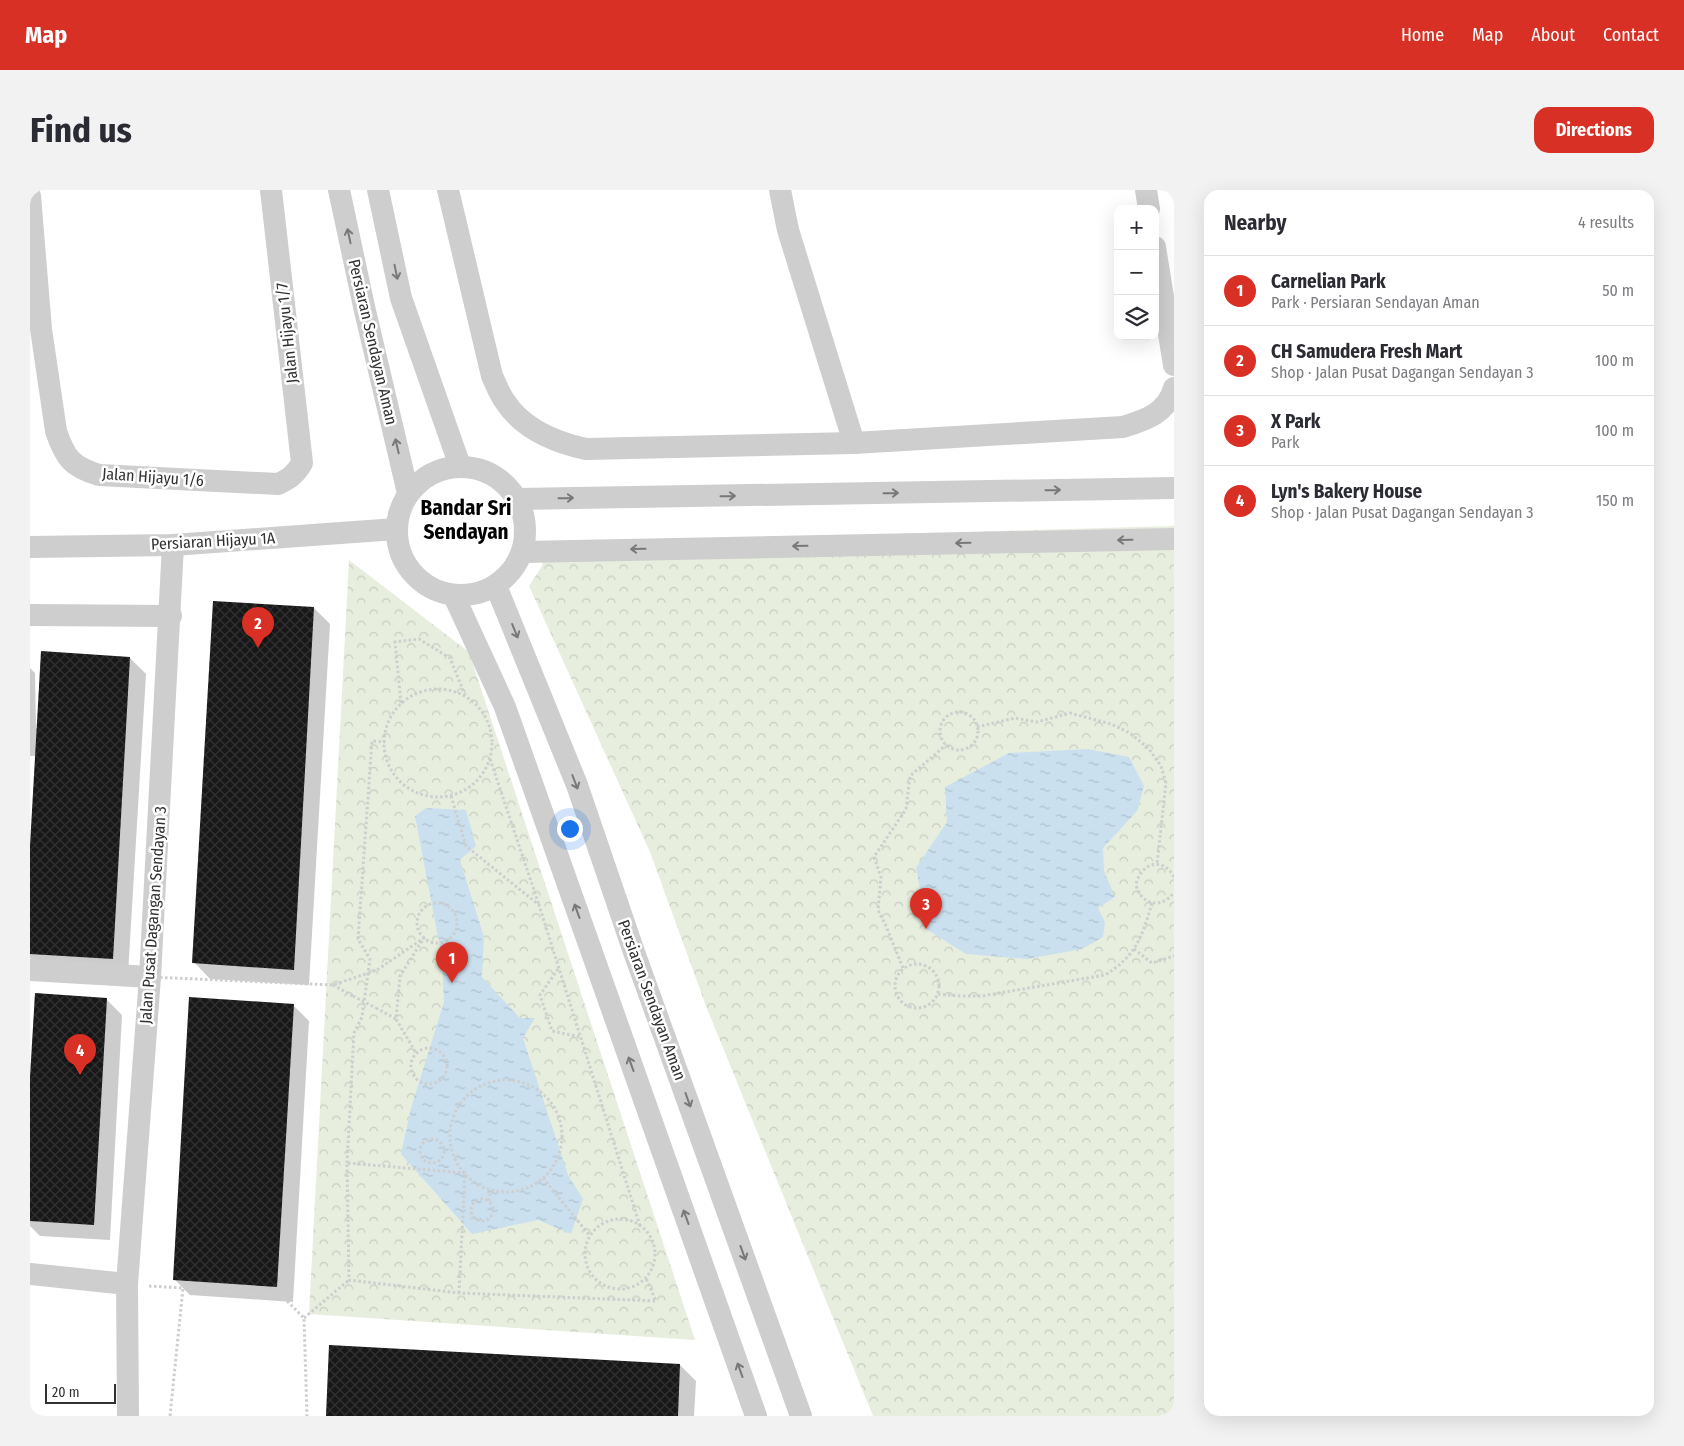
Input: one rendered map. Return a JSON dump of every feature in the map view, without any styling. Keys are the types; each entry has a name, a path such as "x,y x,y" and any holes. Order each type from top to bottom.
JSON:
{"street":[{"name":"Jalan Hijayu 1/7","path":"271,190 302,464 296,474"},
{"name":"Persiaran Sendayan Aman","path":"339,190 408,493"},
{"path":"378,190 401,298 460,466"},
{"path":"448,190 492,376 504,400 518,418 541,434 562,443 586,449 854,443 1123,427 1157,414 1166,405 1174,388"},
{"path":"780,190 788,230 854,443"},
{"path":"1146,190 1148,205"},
{"name":"Jalan Hijayu 1/6","path":"30,196 36,329 56,431 61,446 70,460 82,470 99,475 278,484 296,474"},
{"path":"1155,250 1174,365"},
{"path":"460,466 482,470 502,481 517,499 524,516 526,534 523,552 517,565 496,586 476,595 454,596 435,591 412,573 406,566 398,548 396,529 399,510 408,493 422,479 440,470 460,466"},
{"path":"517,499 1174,488"},
{"name":"Persiaran Hijayu 1A","path":"30,547 173,545 396,529"},
{"path":"523,552 1174,539"},
{"name":"Jalan Pusat Dagangan Sendayan 3","path":"128,1416 128,1284 150,976 171,616 173,545"},
{"name":"Persiaran Sendayan Aman","path":"496,586 577,785 634,952 801,1416"},
{"path":"454,596 505,707 756,1416"},
{"path":"30,615 171,616"},
{"path":"30,970 150,976"},
{"path":"30,1274 128,1284"}],"path":[{"path":"401,703 395,642 419,639 450,658 465,696"},
{"path":"431,689 449,690 465,696 478,706 488,722 492,740 490,759 482,775 468,788 451,796 433,797 415,792 400,781 390,767 384,750 385,734 390,717 401,703 415,694 431,689"},
{"path":"952,713 965,714 970,717 977,727 976,738 969,747 957,750 946,745 942,740 940,728 947,716 952,713"},
{"path":"977,727 1015,718 1037,722 1070,714 1111,724 1130,733 1149,750 1160,766 1166,783 1158,864"},
{"path":"349,1280 347,1163 354,1034 362,1017 370,959 358,939 372,741 385,742"},
{"path":"903,968 878,910 881,877 874,857 906,809 910,776 946,745"},
{"path":"490,759 559,968 640,1226"},
{"path":"451,796 466,846 539,906"},
{"path":"1174,877 1169,869 1158,864 1145,868 1140,872 1136,885 1141,897 1152,903 1165,902 1174,892"},
{"path":"434,903 441,903 452,910 457,922 453,935 442,942 436,943 424,938 417,927 417,920 422,909 434,903"},
{"path":"938,994 982,996 1105,975 1121,965 1134,949 1145,926 1152,903"},
{"path":"150,976 333,985 377,970 424,938"},
{"path":"396,1019 400,976 424,938"},
{"path":"1134,949 1152,963 1174,956"},
{"path":"917,963 930,968 938,980 938,994 934,1000 922,1008 915,1008 901,1002 896,996 894,981 903,968 917,963"},
{"path":"559,968 540,995 552,1031 580,1037"},
{"path":"333,985 396,1019 416,1053"},
{"path":"426,1048 438,1050 445,1059 446,1070 444,1076 435,1082 424,1083 419,1081 414,1076 411,1064 416,1053 426,1048"},
{"path":"494,1080 513,1080 531,1085 546,1096 556,1111 561,1128 561,1147 554,1164 543,1178 528,1188 510,1192 491,1190 474,1182 465,1173 460,1169 452,1152 449,1134 453,1115 462,1099 476,1087 494,1080"},
{"path":"428,1139 437,1140 444,1149 440,1160 433,1163 425,1161 420,1155 420,1147 428,1139"},
{"path":"444,1149 451,1147"},
{"path":"347,1163 465,1173"},
{"path":"428,1170 429,1163"},
{"path":"459,1293 465,1173"},
{"path":"543,1178 590,1236"},
{"path":"489,1201 491,1190"},
{"path":"463,1207 471,1207 482,1198 489,1201 493,1207 493,1214 486,1220 478,1220 473,1215 471,1207"},
{"path":"618,1219 640,1226 648,1234 654,1245 655,1257 652,1269 646,1278 636,1285 625,1289 613,1289 603,1285 594,1278 588,1268 585,1257 586,1246 590,1236 598,1227 618,1219"},
{"path":"304,1318 349,1280 459,1293 656,1301 646,1278"},
{"path":"128,1284 283,1297 304,1318 307,1416"},
{"path":"170,1416 183,1288"}],"green space":[{"path":"1174,526 1174,1416 873,1416 706,1006 650,852 529,586 542,566 547,544"},
{"path":"349,560 469,652 695,1340 309,1314"}],"water":[{"path":"1088,749 1129,757 1144,786 1137,811 1103,848 1104,871 1115,897 1098,908 1105,922 1103,937 1082,949 1027,959 966,954 928,930 916,868 947,822 945,787 1009,753"},
{"path":"426,808 466,810 476,846 460,860 484,937 482,977 520,1018 535,1018 523,1038 568,1175 583,1199 571,1234 538,1220 472,1234 401,1154 411,1108 444,1002 442,958 415,816"}],"building":[{"path":"213,601 314,607 294,970 192,963"},
{"path":"41,651 130,657 113,959 30,954 30,846"},
{"path":"35,993 107,998 94,1225 30,1221 30,1077"},
{"path":"189,997 294,1004 277,1287 173,1280"},
{"path":"329,1345 680,1364 678,1416 326,1416"}],"place":[{"name":"CH Samudera Fresh Mart","path":"258,648"},
{"name":"X Park","path":"926,929"},
{"name":"Carnelian Park","path":"452,983"},
{"name":"Lyn's Bakery House","path":"80,1075"}],"district":[{"name":"Bandar Sri Sendayan","path":"466,520"}]}
